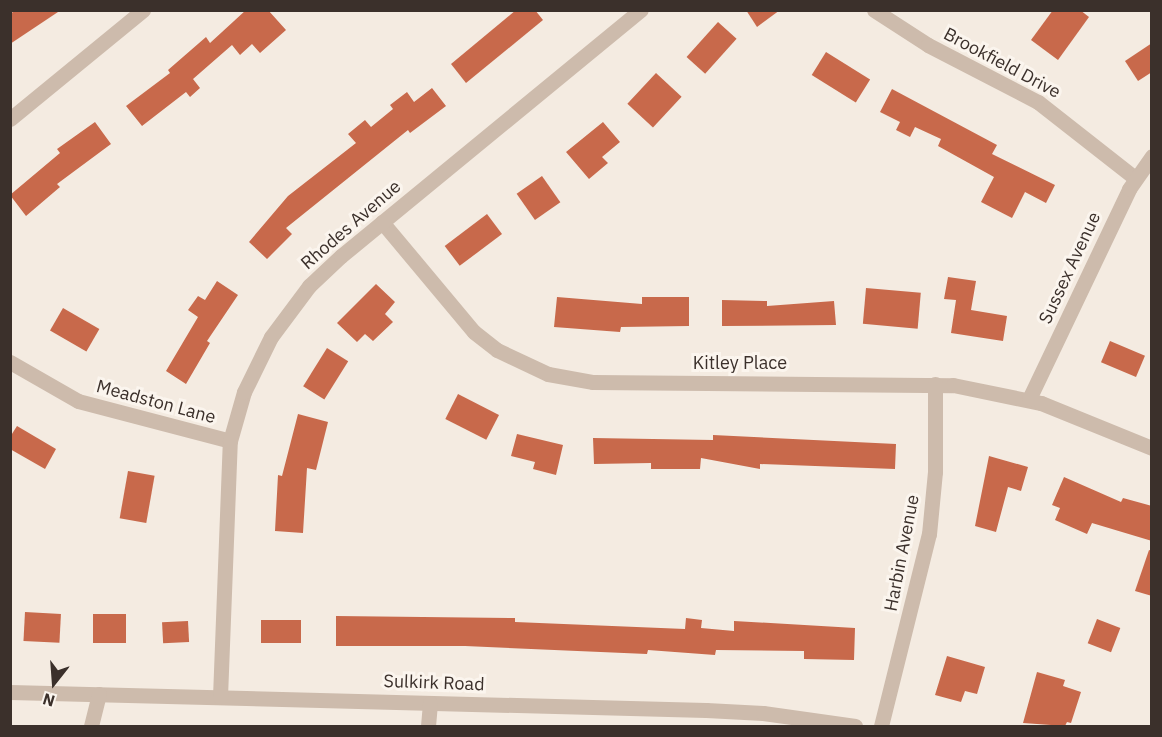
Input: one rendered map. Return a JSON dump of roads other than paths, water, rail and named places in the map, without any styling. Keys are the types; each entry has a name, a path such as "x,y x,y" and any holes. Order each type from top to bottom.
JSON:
{"street":[{"path":"10,119 143,10"},
{"name":"Rhodes Avenue","path":"220,697 230,441 244,392 282,320 309,286 382,222 641,10"},
{"name":"Brookfield Drive","path":"874,10 928,45 1038,102 1136,178"},
{"name":"Sussex Avenue","path":"1029,399 1136,178 1152,156"},
{"name":"Kitley Place","path":"382,222 474,332 505,355 548,374 593,382 935,384 1029,399 1152,448"},
{"name":"Meadston Lane","path":"10,363 78,401 230,441"},
{"name":"Harbin Avenue","path":"880,726 929,534 935,472 935,384"},
{"name":"Sulkirk Road","path":"10,692 764,713 855,726"},
{"path":"91,726 99,694"},
{"path":"428,726 430,703"}]}
